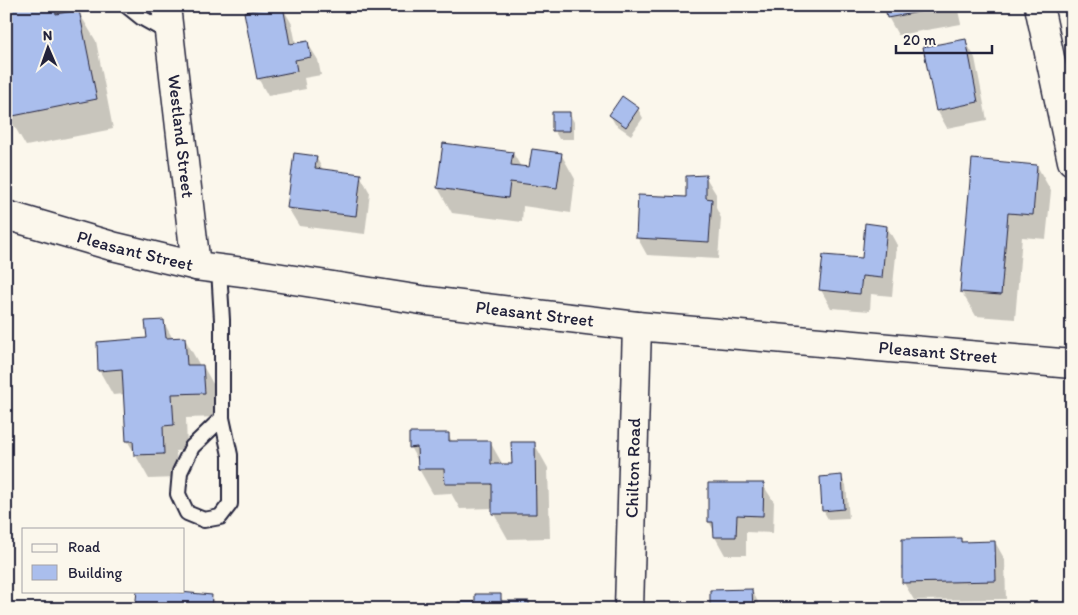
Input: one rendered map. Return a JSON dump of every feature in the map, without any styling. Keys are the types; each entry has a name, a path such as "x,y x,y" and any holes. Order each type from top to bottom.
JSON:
{"main road":[{"name":"Westland Street","path":"166,6 208,268"},
{"path":"1039,6 1072,161"},
{"name":"Pleasant Street","path":"6,215 112,246 208,268 428,301 637,326 1072,364"},
{"name":"Chilton Road","path":"628,609 637,326"}],"lane":[{"path":"127,6 142,18 169,33"},
{"path":"208,268 222,320 222,418 230,455 230,504 220,517 204,520 187,513 178,494 180,472 192,446 222,418"}],"building":[{"path":"6,6 54,6 56,14 79,10 97,99 8,117 6,110"},
{"path":"283,6 290,44 308,41 311,57 295,60 297,71 257,79 244,12"},
{"path":"885,6 951,6 887,18"},
{"path":"966,39 978,102 936,111 923,47"},
{"path":"622,96 639,108 626,127 609,115"},
{"path":"552,112 570,112 570,131 552,131"},
{"path":"443,143 513,152 511,165 529,167 532,149 562,153 557,188 510,182 508,198 437,188"},
{"path":"294,153 317,156 315,168 361,174 356,216 287,208"},
{"path":"972,159 1037,165 1033,215 1008,213 1001,295 960,292"},
{"path":"706,175 706,198 712,199 709,242 636,238 638,195 686,197 686,176"},
{"path":"865,223 887,226 882,278 862,276 860,294 819,290 823,255 862,258"},
{"path":"164,320 166,338 185,337 187,365 203,365 205,393 172,394 174,425 163,426 164,454 134,455 133,441 126,441 122,369 98,371 97,342 147,338 145,321"},
{"path":"409,433 449,433 449,441 491,441 491,464 512,464 511,442 535,442 536,514 492,514 492,484 445,484 444,469 418,469 417,447 409,448"},
{"path":"842,475 844,509 822,511 820,477"},
{"path":"708,483 764,483 763,516 737,515 736,537 714,537 713,522 708,522"},
{"path":"961,538 961,542 995,541 996,581 902,583 902,539"},
{"path":"752,589 753,609 710,609 710,590"},
{"path":"137,592 180,592 212,595 211,609 135,609"},
{"path":"475,594 501,594 501,601 529,601 529,609 458,609 458,602 475,602"}]}
